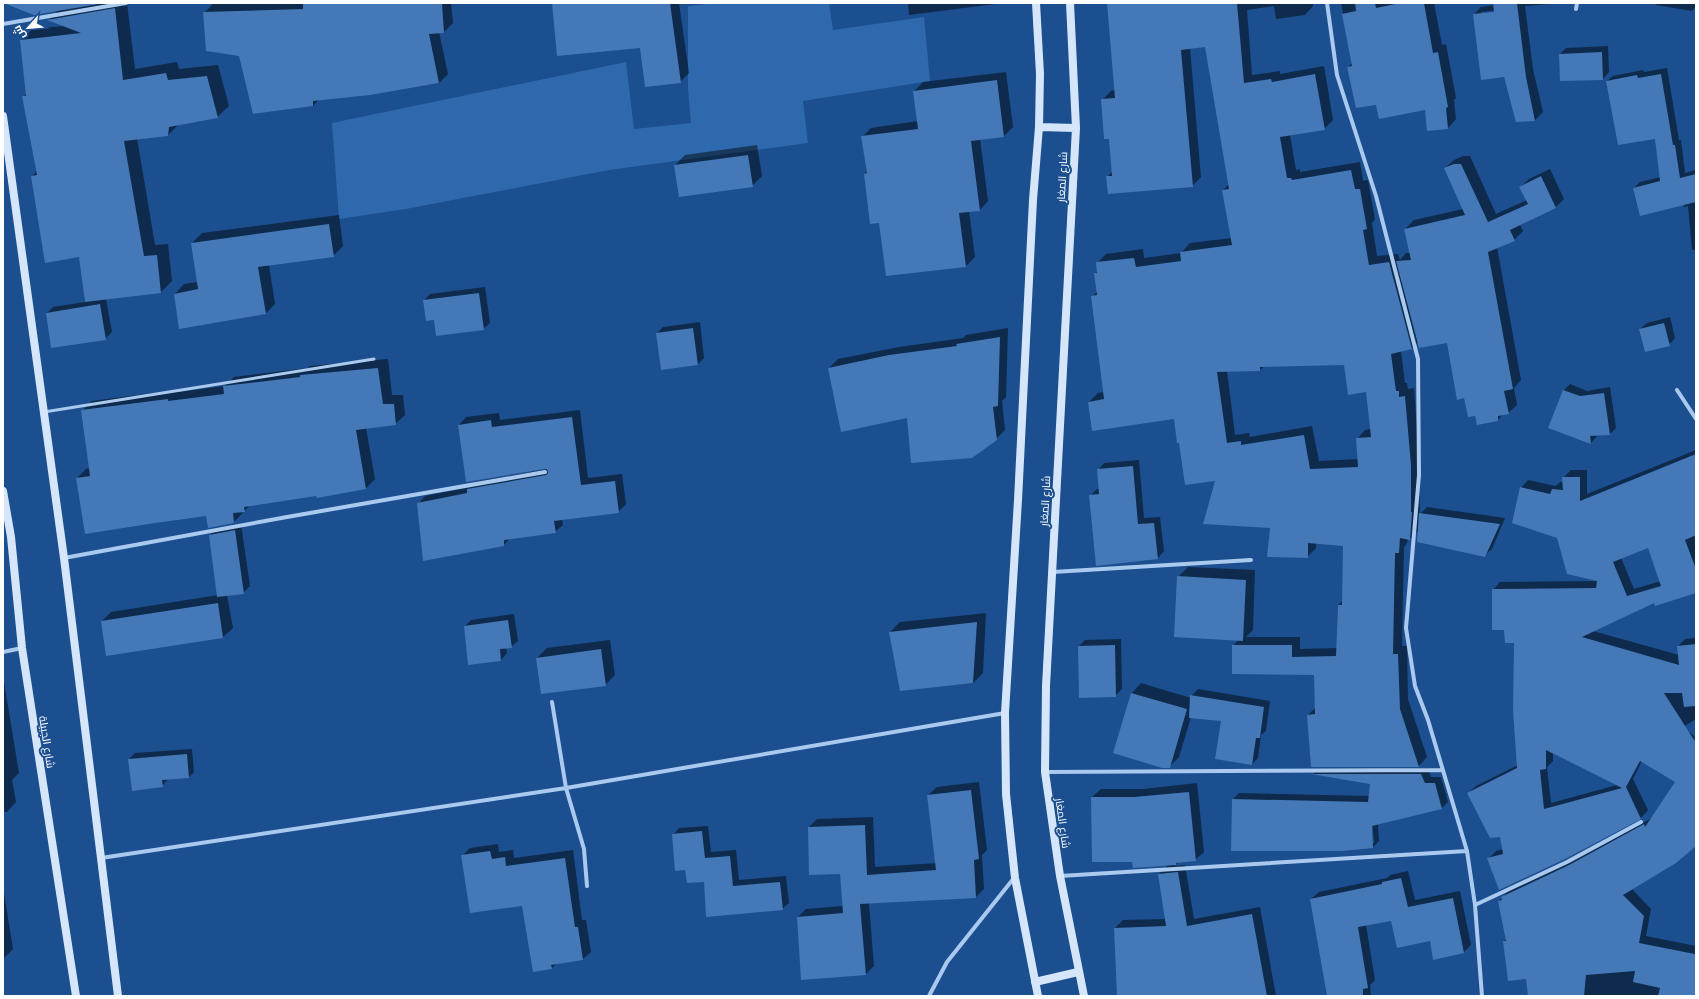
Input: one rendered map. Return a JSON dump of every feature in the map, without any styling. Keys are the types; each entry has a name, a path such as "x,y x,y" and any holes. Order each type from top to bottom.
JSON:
{"main road":[{"path":"1036,3 1040,74 1039,127 1033,200 1018,500 1004,713 1006,794 1015,878 1038,996"},
{"name":"شارع المغار","path":"1070,3 1076,128 1046,686 1045,772 1060,876 1084,996"},
{"path":"3,116 64,558 118,996"},
{"path":"1039,127 1076,128"},
{"name":"شارع الجبيلة","path":"3,491 11,537 22,648 76,996"},
{"path":"1035,982 1078,972"}],"street":[{"path":"3,24 126,3"},
{"path":"1327,3 1337,75 1376,196 1418,359 1418,475 1406,628 1416,686 1428,720 1467,850 1475,905 1482,996"},
{"path":"1576,9 1577,3"},
{"path":"1677,390 1696,419"},
{"path":"64,558 545,472"},
{"path":"1053,572 1251,560"},
{"path":"3,652 22,648"},
{"path":"552,702 566,788 584,849 587,886"},
{"path":"101,858 566,788 1004,713"},
{"path":"1045,772 1443,770"},
{"path":"1475,905 1567,862 1641,822"},
{"path":"1060,876 1467,850"},
{"path":"929,996 947,962 1015,878"}],"lane":[{"path":"44,412 374,359"}],"shaded area":[{"path":"717,3 829,3 833,30 924,17 930,81 803,101 808,143 609,170 406,209 339,219 332,123 626,62 634,129 691,123 688,89 688,6"}],"building":[{"path":"105,3 34,15 6,4"},
{"path":"442,3 444,33 429,34 439,83 370,95 313,101 313,106 253,114 239,56 206,51 203,12 303,9 303,4"},
{"path":"552,3 670,3 681,83 645,87 640,48 557,56"},
{"path":"1107,3 1237,3 1244,83 1271,79 1272,82 1315,74 1325,130 1280,137 1287,178 1291,178 1292,180 1351,170 1355,189 1360,189 1367,229 1363,230 1369,265 1389,262 1412,349 1391,354 1396,391 1399,391 1399,397 1405,396 1411,465 1412,512 1410,540 1400,538 1399,553 1395,553 1393,654 1398,654 1400,709 1419,767 1311,767 1307,715 1315,714 1314,675 1232,674 1232,645 1292,645 1292,657 1336,656 1338,605 1342,605 1343,546 1308,543 1308,558 1267,557 1270,528 1203,524 1215,481 1185,485 1174,419 1092,431 1088,402 1104,399 1091,296 1097,295 1094,273 1097,273 1096,262 1134,258 1136,267 1181,261 1180,252 1232,245 1222,190 1229,189 1205,47 1181,50 1193,187 1108,194 1106,176 1112,176 1109,139 1104,139 1101,99 1115,98","holes":["1344,365 1348,395 1366,392 1371,437 1356,438 1358,467 1310,469 1304,435 1241,445 1241,441 1227,443 1217,372 1260,371 1260,367"]},
{"path":"1355,3 1375,3 1376,8 1400,3 1424,3 1433,53 1438,52 1448,107 1446,108 1448,129 1427,131 1425,110 1379,119 1376,105 1356,108 1347,67 1352,66 1342,14 1356,11"},
{"path":"1493,3 1517,3 1526,77 1535,121 1516,122 1504,77 1481,80 1473,14 1494,12"},
{"path":"115,8 123,80 166,73 168,80 207,76 218,118 169,127 168,136 124,141 144,256 157,255 161,293 85,302 79,257 45,263 31,176 37,175 22,96 26,96 20,40 81,33 47,20"},
{"path":"1602,52 1603,80 1560,81 1559,54"},
{"path":"1661,74 1680,178 1696,174 1696,202 1640,216 1633,188 1660,181 1655,139 1618,145 1606,81 1637,75 1638,78"},
{"path":"997,80 1004,137 971,141 980,211 959,213 966,267 886,276 879,223 870,224 864,174 867,173 861,136 918,129 913,91"},
{"path":"748,155 753,187 679,197 674,165"},
{"path":"1454,164 1461,164 1488,222 1528,204 1519,187 1541,176 1556,208 1510,230 1515,241 1488,252 1513,389 1504,391 1509,414 1498,416 1498,421 1477,425 1475,416 1468,417 1464,398 1457,400 1447,343 1419,348 1396,261 1411,260 1404,229 1465,215 1444,168"},
{"path":"329,224 334,257 258,267 266,314 179,329 174,294 198,289 191,243"},
{"path":"479,293 484,330 436,336 434,320 426,321 423,300"},
{"path":"100,304 106,340 51,348 46,313"},
{"path":"1664,323 1670,346 1645,352 1639,329"},
{"path":"693,328 698,365 661,370 656,333"},
{"path":"1000,337 998,406 993,407 997,440 972,458 911,463 907,418 841,432 828,368 889,355 957,346 956,344"},
{"path":"378,368 383,404 394,404 396,425 356,430 366,489 317,498 316,496 244,507 245,512 233,513 234,523 208,528 206,516 85,534 76,478 90,476 81,410 168,399 168,401 224,394 223,386 300,377 300,375"},
{"path":"1563,390 1580,396 1604,393 1610,435 1590,436 1591,444 1548,428"},
{"path":"572,417 581,485 615,481 619,513 554,521 556,533 504,540 504,546 423,561 417,503 467,493 467,489 546,475 548,473 547,469 544,469 466,482 458,425 491,420 492,427"},
{"path":"1696,454 1696,535 1685,540 1696,569 1696,593 1655,606 1654,603 1582,637 1679,665 1677,646 1696,644 1696,706 1684,707 1682,693 1664,693 1696,743 1696,846 1676,863 1623,895 1644,916 1639,943 1695,954 1696,996 1658,996 1660,988 1633,982 1635,971 1586,975 1584,996 1528,996 1526,979 1508,981 1503,941 1506,941 1498,901 1502,900 1501,897 1569,865 1644,824 1645,827 1675,782 1640,761 1626,787 1641,819 1565,859 1499,890 1487,858 1503,854 1500,837 1490,838 1467,793 1517,768 1513,710 1514,643 1505,643 1504,630 1492,630 1492,589 1596,588 1597,581 1567,574 1557,538 1512,523 1520,487 1550,494 1552,489 1563,490 1562,477 1580,477 1580,501","holes":["1648,548 1661,586 1627,596 1613,562","1546,750 1622,788 1544,809 1540,770 1546,769"]},
{"path":"1133,466 1138,524 1154,523 1158,559 1096,566 1089,495 1099,494 1097,469"},
{"path":"1419,513 1500,524 1485,557 1417,542"},
{"path":"235,530 244,594 217,597 209,535"},
{"path":"1177,576 1246,580 1243,641 1174,637"},
{"path":"218,603 223,638 106,656 101,621"},
{"path":"508,620 512,648 500,649 501,661 468,665 464,626"},
{"path":"977,622 973,683 900,691 889,632"},
{"path":"1115,645 1116,697 1079,698 1078,646"},
{"path":"601,649 606,686 541,694 536,658"},
{"path":"1131,693 1187,709 1170,768 1162,768 1113,753"},
{"path":"1190,695 1264,707 1260,738 1256,738 1252,765 1215,759 1221,721 1189,718"},
{"path":"187,754 189,778 162,780 163,787 132,791 128,759"},
{"path":"1311,774 1421,774 1425,783 1435,783 1442,809 1372,826 1373,848 1342,851 1231,851 1232,799 1368,802 1370,784"},
{"path":"971,790 979,859 974,860 976,898 860,904 866,975 801,980 797,917 843,913 840,874 809,875 808,827 865,825 867,875 936,870 927,795"},
{"path":"1189,792 1196,861 1176,863 1176,865 1133,868 1132,862 1092,862 1091,797 1134,797"},
{"path":"702,831 705,858 730,856 733,886 780,882 783,910 706,917 704,882 687,883 685,870 675,871 672,834"},
{"path":"490,851 492,859 505,857 506,866 565,858 575,927 578,927 583,960 551,965 552,969 533,972 522,906 470,913 461,855"},
{"path":"1178,872 1187,926 1252,914 1267,996 1117,996 1114,928 1166,926 1158,874"},
{"path":"1401,878 1408,907 1453,898 1464,953 1433,960 1430,941 1397,948 1391,921 1358,927 1368,988 1363,989 1363,996 1327,996 1310,899 1382,884 1382,882"}]}
